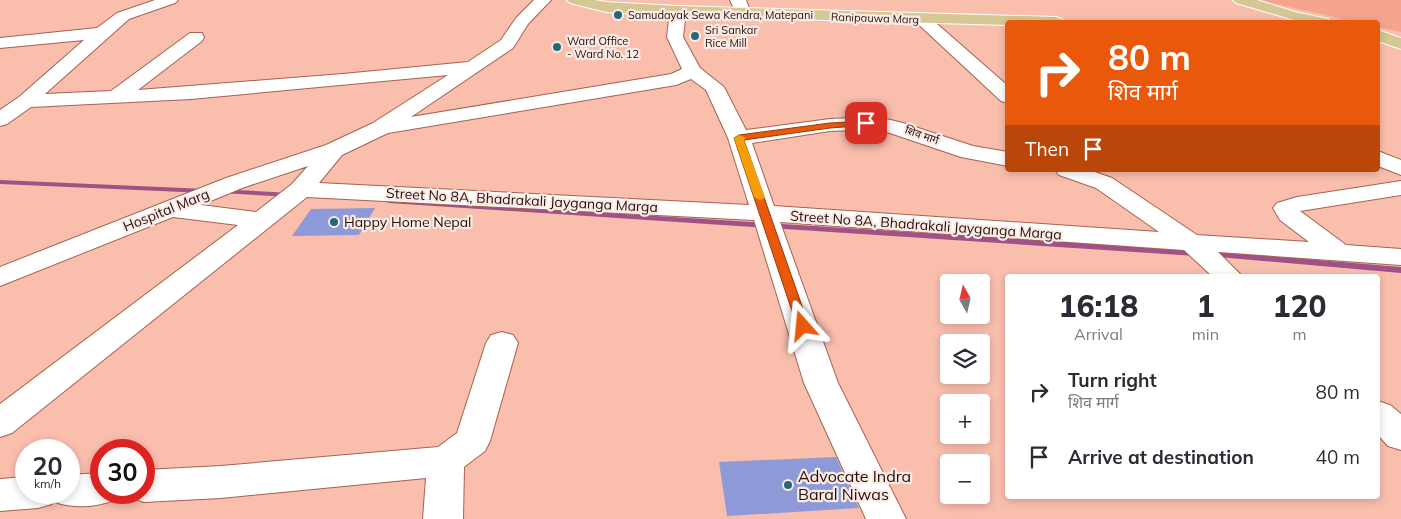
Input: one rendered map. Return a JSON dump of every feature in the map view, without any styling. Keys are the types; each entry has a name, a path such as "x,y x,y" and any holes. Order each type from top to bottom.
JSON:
{"main road":[{"name":"Ranipauwa Marg","path":"575,0 606,7 678,11 740,7 922,19 1005,21"},
{"path":"1241,0 1292,16 1312,20"},
{"path":"1380,36 1400,47"},
{"path":"1380,46 1400,47"}],"street":[{"path":"0,120 26,101 123,16 170,0"},
{"path":"381,128 507,44 522,21 543,0"},
{"path":"1254,0 1292,16"},
{"path":"678,11 675,37 692,71 714,86 739,138 822,383 886,519"},
{"path":"922,19 1005,94"},
{"path":"0,42 102,33"},
{"path":"117,96 196,37"},
{"path":"26,101 191,92 343,80 474,66"},
{"path":"381,128 676,79 692,71"},
{"name":"शिव मार्ग","path":"739,138 830,125 878,123 896,127 969,152 1005,158"},
{"name":"Hospital Marg","path":"0,277 234,183 334,150 381,128"},
{"path":"0,423 301,189 334,150"},
{"path":"1380,159 1401,168"},
{"path":"1073,172 1104,183 1192,244 1226,274"},
{"path":"1338,252 1289,215 1286,208 1297,204 1401,188"},
{"name":"Street No 8A, Bhadrakali Jayganga Marga","path":"301,189 765,213 1401,257"},
{"path":"169,208 262,220"},
{"path":"155,485 221,482 446,461 472,441 502,343"},
{"path":"443,519 446,461"},
{"path":"0,495 15,494"}],"shaded area":[{"path":"1258,0 1401,0 1401,32 1380,27 1380,20 1348,20"}],"building":[{"name":"Happy Home Nepal","path":"375,208 359,235 292,236 311,209"},
{"name":"Advocate Indra Baral Niwas","path":"836,457 859,508 727,516 719,462"}],"waterway":[{"path":"0,182 206,191"},
{"path":"221,191 291,195"},
{"path":"389,201 1196,253"},
{"path":"1209,254 1401,270"}],"slow traffic":[{"path":"741,138 739,138 759,197"}],"place":[{"name":"Samudayak Sewa Kendra, Matepani","path":"618,15"},
{"name":"Sri Sankar Rice Mill","path":"695,36"},
{"name":"Ward Office - Ward No. 12","path":"557,47"},
{"name":"Happy Home Nepal","path":"334,222"},
{"name":"Advocate Indra Baral Niwas","path":"788,485"}],"route":[{"path":"803,326 739,138 830,125 866,123"}]}
